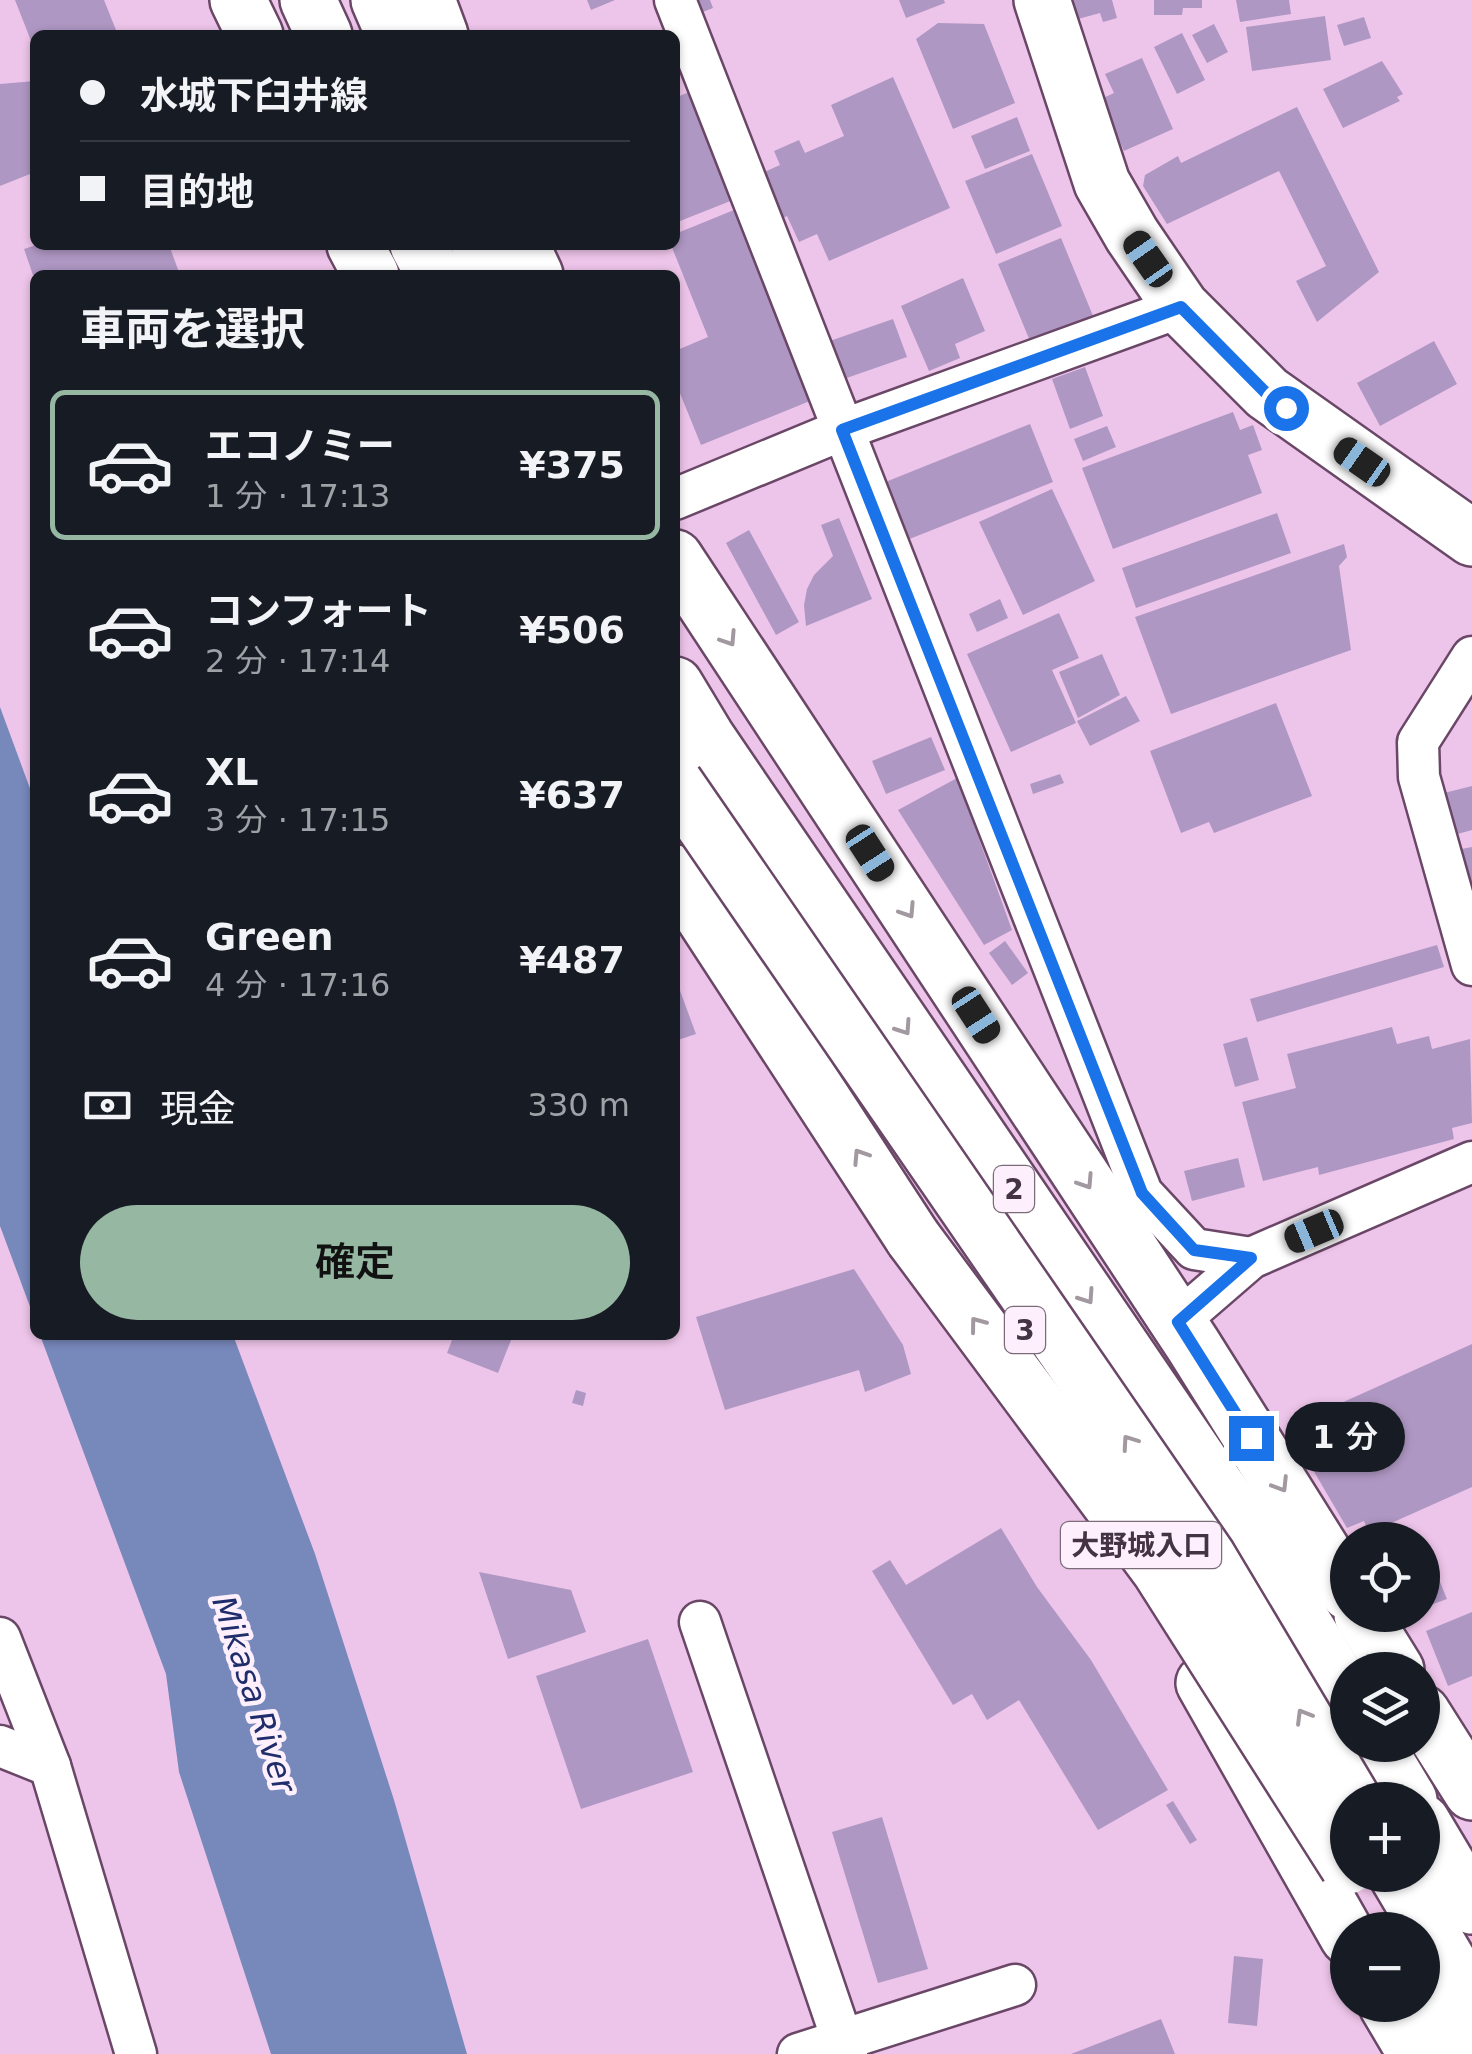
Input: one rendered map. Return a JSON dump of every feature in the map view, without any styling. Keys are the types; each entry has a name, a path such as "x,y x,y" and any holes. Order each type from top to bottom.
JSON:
{"main road":[{"path":"238,0 253,30"},
{"path":"259,0 270,30"},
{"path":"308,0 322,30"},
{"path":"379,0 392,30"},
{"path":"427,0 438,30"},
{"path":"1042,0 1102,183 1181,307 1266,393 1472,538"},
{"path":"680,566 1178,1322 1330,1563"},
{"name":"2","path":"680,693 1250,1535 1330,1667"},
{"name":"3","path":"680,746 900,1091 1195,1668 1333,1912"},
{"name":"2","path":"680,789 1208,1557 1342,1782"},
{"name":"大野城入口","path":"680,881 913,1238 1159,1568 1330,1838"},
{"path":"1440,1741 1472,1792"},
{"path":"1440,1852 1472,1906"},
{"path":"1407,1892 1472,2002"},
{"path":"1440,2018 1462,2054"},
{"path":"1397,2022 1416,2054"}],"street":[{"path":"675,0 1142,1193 1194,1250 1251,1258"},
{"path":"680,496 842,430 1181,307"},
{"path":"1472,657 1418,742 1419,778 1472,965"},
{"path":"1178,1322 1251,1258 1472,1162"},
{"path":"700,1622 844,2047"},
{"path":"0,1638 50,1766 136,2054"},
{"path":"0,1746 50,1766"},
{"path":"798,2054 844,2047 1015,1985"}],"water":[{"path":"0,707 30,788 30,1307 0,1226"},
{"name":"Mikasa River","path":"42,1340 235,1340 315,1554 394,1800 467,2054 271,2054 179,1772 166,1674"}],"building":[{"path":"15,0 104,0 116,30 30,30 30,38"},
{"path":"587,0 615,0 591,10"},
{"path":"689,0 710,0 713,8 695,15"},
{"path":"899,0 944,0 945,3 906,18"},
{"path":"1073,0 1112,0 1117,18 1103,22 1100,13 1078,19"},
{"path":"1154,0 1202,0 1202,8 1183,8 1182,15 1154,15"},
{"path":"1236,0 1289,0 1291,14 1240,22"},
{"path":"1325,16 1331,60 1252,71 1246,27"},
{"path":"1364,17 1371,38 1344,46 1337,25"},
{"path":"938,23 984,24 1015,103 953,129 916,39"},
{"path":"1214,24 1228,52 1207,63 1192,35"},
{"path":"1182,33 1205,80 1177,94 1154,47"},
{"path":"1142,58 1173,129 1124,151 1101,99 1114,93 1105,74"},
{"path":"1382,61 1403,94 1397,97 1400,101 1343,128 1323,89"},
{"path":"893,77 950,208 829,261 817,234 799,242 787,216 779,220 760,174 780,165 774,151 799,140 805,153 844,136 831,105"},
{"path":"30,81 30,174 0,186 0,84"},
{"path":"689,92 733,200 680,221 680,96"},
{"path":"1297,107 1379,272 1317,322 1296,281 1326,266 1279,171 1167,224 1143,186 1145,175 1178,156 1181,163"},
{"path":"1017,117 1030,151 985,169 971,136"},
{"path":"1032,154 1062,226 996,254 965,181"},
{"path":"734,210 810,401 701,445 680,393 680,349 708,337 673,250 680,250 680,232"},
{"path":"1061,238 1098,328 1035,353 998,264"},
{"path":"24,249 171,250 178,270 31,270"},
{"path":"963,278 985,331 955,344 960,358 929,371 901,306"},
{"path":"893,319 907,357 838,381 824,343"},
{"path":"1434,341 1457,384 1380,426 1357,383"},
{"path":"1085,367 1103,416 1070,429 1052,379"},
{"path":"1233,412 1240,430 1253,425 1262,450 1248,455 1262,493 1113,549 1082,468"},
{"path":"1030,424 1053,482 902,542 878,485"},
{"path":"1107,426 1116,447 1083,461 1074,439"},
{"path":"1052,489 1095,581 1023,615 979,522"},
{"path":"1277,513 1291,553 1136,608 1122,568"},
{"path":"839,518 872,599 806,626 807,589 814,575 833,556 821,525"},
{"path":"749,530 799,622 776,635 726,543"},
{"path":"1344,544 1347,557 1339,566 1351,650 1171,714 1135,617"},
{"path":"1000,599 1008,618 977,632 969,614"},
{"path":"1059,613 1079,658 1052,670 1076,723 1011,752 967,654"},
{"path":"1102,654 1120,695 1078,718 1059,672"},
{"path":"1126,696 1140,721 1090,746 1077,721"},
{"path":"1276,703 1312,796 1214,833 1209,822 1181,833 1150,751"},
{"path":"931,737 945,770 886,794 872,761"},
{"path":"1060,774 1064,783 1033,794 1030,784"},
{"path":"957,778 1012,930 984,945 898,810"},
{"path":"1472,786 1472,830 1454,835 1444,793"},
{"path":"1472,847 1472,901 1456,850"},
{"path":"1005,941 1028,973 1012,985 989,953"},
{"path":"1437,945 1444,967 1257,1022 1250,999"},
{"path":"680,991 696,1034 680,1039"},
{"path":"1392,1027 1397,1044 1429,1036 1432,1049 1470,1039 1472,1123 1452,1128 1454,1139 1319,1175 1318,1167 1263,1181 1242,1102 1296,1088 1287,1054"},
{"path":"1247,1037 1259,1080 1235,1087 1223,1044"},
{"path":"1238,1158 1245,1187 1192,1201 1184,1171"},
{"path":"854,1269 903,1345 911,1374 865,1392 859,1370 725,1410 696,1317"},
{"path":"452,1340 511,1340 498,1373 447,1353"},
{"path":"1472,1344 1472,1487 1394,1522 1343,1522 1288,1427"},
{"path":"576,1390 586,1393 583,1406 572,1403"},
{"path":"1001,1528 1037,1587 1091,1660 1168,1790 1098,1830 1019,1700 987,1720 972,1694 953,1705 872,1571 890,1560 906,1585"},
{"path":"479,1572 571,1590 586,1632 508,1659"},
{"path":"1440,1582 1447,1599 1440,1602"},
{"path":"1472,1612 1472,1676 1448,1686 1440,1666 1440,1652 1434,1652 1426,1632 1440,1632 1440,1625"},
{"path":"648,1639 693,1772 581,1809 536,1676"},
{"path":"1173,1801 1197,1840 1190,1844 1166,1805"},
{"path":"882,1817 928,1969 878,1983 832,1832"},
{"path":"1234,1956 1263,1959 1257,2026 1228,2023"},
{"path":"1161,2019 1175,2054 1071,2054"}],"route":[{"path":"1251,1438 1178,1322 1251,1258 1194,1250 1142,1193 842,430 1181,307 1266,393 1286,408"}]}
